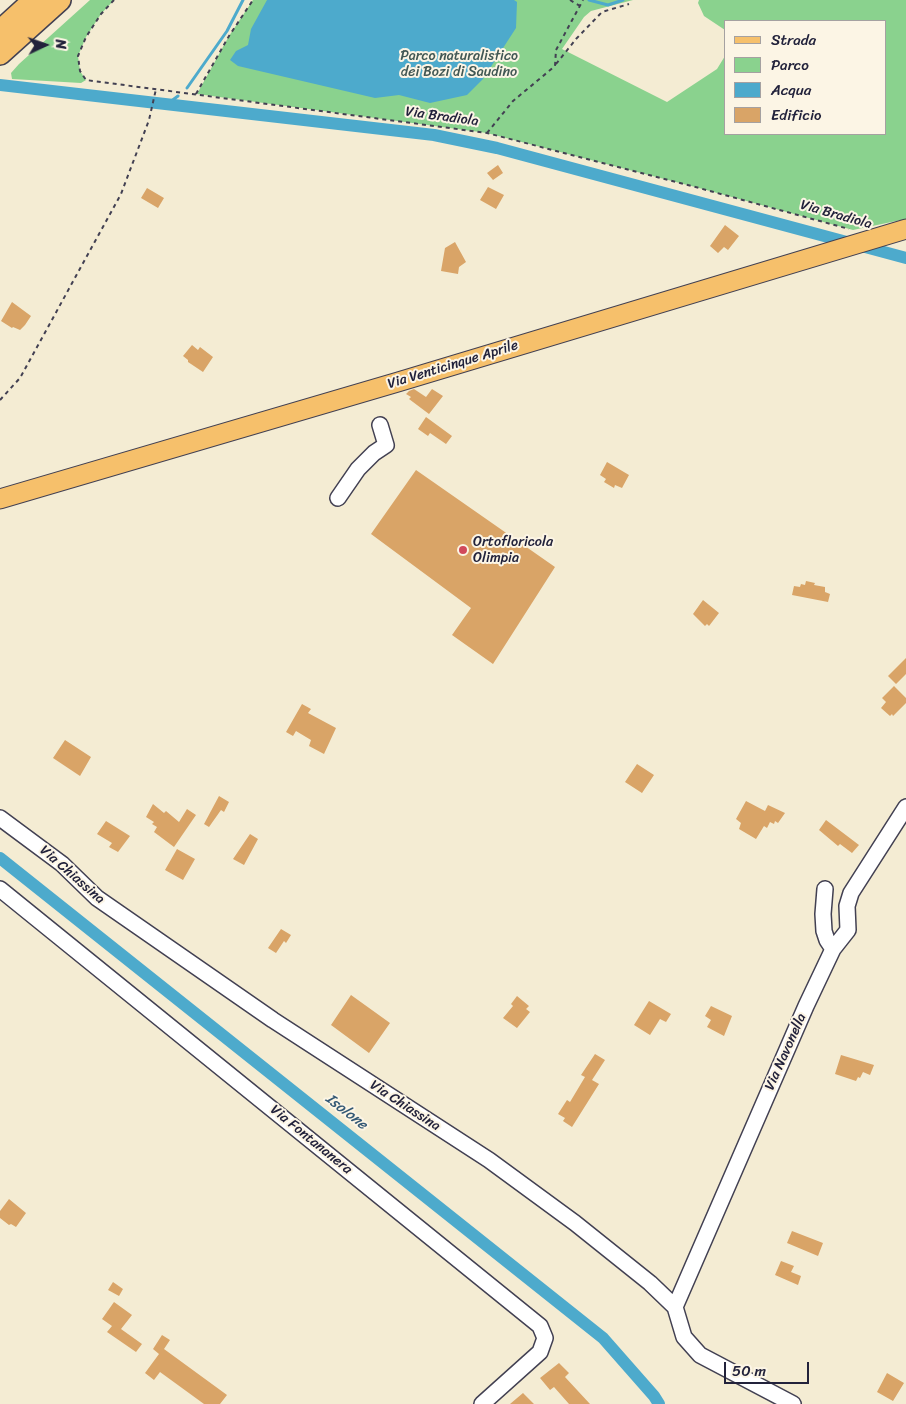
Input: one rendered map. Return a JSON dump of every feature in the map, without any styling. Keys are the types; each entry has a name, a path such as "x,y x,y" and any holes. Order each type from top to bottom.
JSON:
{"highway":[{"path":"0,30 34,0"},
{"path":"0,54 60,0"}],"main road":[{"name":"Via Venticinque Aprile","path":"0,499 836,250 861,235 906,229"}],"street":[{"path":"338,498 358,469 374,453 386,445 380,425"},
{"name":"Via Navonella","path":"675,1307 806,1006 836,946 848,930 846,906 851,893 906,807"},
{"name":"Via Chiassina","path":"0,818 62,864 97,898 273,1020 488,1160 575,1223 643,1277 675,1307 684,1336 700,1355 793,1404"},
{"name":"Via Fontananera","path":"0,888 540,1326 545,1338 540,1352 482,1404"},
{"path":"825,889 824,931 826,940 836,946"}],"path":[{"name":"Via Bradiola","path":"114,0 101,14 86,37 78,56 80,71 86,80 486,133 699,188 861,235"},
{"path":"196,94 229,36 253,0"},
{"path":"570,0 580,6"},
{"path":"554,66 556,50 583,0"},
{"path":"486,133 513,101 554,66 602,12 629,4"},
{"path":"0,400 20,378 121,194 148,120 156,89"}],"green space":[{"path":"90,0 114,0 101,14 86,37 78,56 80,71 86,80 81,83 12,79 11,73 19,64"},
{"path":"253,0 633,0 591,11 584,17 562,49 667,102 717,69 724,58 724,135 886,135 886,20 724,20 724,29 704,16 698,3 699,0 906,0 906,219 853,230 487,133 197,94 229,36"}],"water":[{"name":"Parco naturalistico dei Bozi di Saudino","path":"267,0 514,0 517,2 516,28 483,79 467,95 430,103 399,95 375,98 238,66 230,60 236,51 248,45 251,29"}],"building":[{"path":"498,165 503,173 493,180 487,173"},
{"path":"488,187 504,195 496,209 480,200"},
{"path":"147,188 164,198 158,208 141,198"},
{"path":"725,225 739,236 728,250 724,247 718,253 710,246"},
{"path":"455,242 466,262 459,267 458,274 441,271 445,248"},
{"path":"12,302 31,316 20,330 12,328 1,321"},
{"path":"192,345 198,350 200,347 213,357 203,372 188,362 183,356"},
{"path":"414,389 426,397 432,389 443,396 429,414 409,399 411,397 406,394"},
{"path":"426,417 452,436 446,444 430,433 428,436 418,429"},
{"path":"607,462 629,475 622,488 615,485 614,488 604,482 606,479 600,475"},
{"name":"Ortofloricola Olimpia","path":"416,470 555,567 493,664 452,635 471,608 371,534"},
{"path":"806,581 825,587 825,592 830,594 828,602 792,595 794,586 800,587 801,584 805,585"},
{"path":"703,600 719,613 709,626 707,624 705,626 693,614"},
{"path":"906,658 906,674 896,684 888,676"},
{"path":"894,686 906,698 906,703 893,716 892,714 890,716 881,708 886,702 882,698"},
{"path":"302,704 311,709 308,713 336,728 324,754 309,746 311,740 296,731 293,736 286,732"},
{"path":"65,740 91,757 80,776 53,758"},
{"path":"637,764 654,775 642,793 625,782"},
{"path":"219,796 229,802 224,812 221,810 209,827 204,824"},
{"path":"746,801 765,811 768,805 785,813 778,823 775,821 774,824 770,822 767,828 764,826 756,839 739,829 741,823 736,819"},
{"path":"153,804 164,813 166,811 179,822 187,809 196,815 174,847 154,832 157,827 152,824 154,822 146,817"},
{"path":"826,820 859,845 852,853 840,844 838,846 819,830"},
{"path":"106,821 130,836 118,852 109,847 112,843 97,834"},
{"path":"250,834 258,839 244,865 233,859"},
{"path":"177,849 195,859 183,880 165,870"},
{"path":"281,929 291,935 286,943 284,941 276,953 268,948"},
{"path":"351,995 390,1023 369,1053 331,1025"},
{"path":"517,996 529,1006 526,1009 530,1012 517,1028 503,1018 513,1006 511,1004"},
{"path":"649,1001 671,1014 666,1022 660,1019 650,1035 634,1025"},
{"path":"711,1006 732,1016 724,1036 707,1027 711,1020 705,1016"},
{"path":"595,1054 605,1060 592,1080 599,1084 572,1127 563,1121 565,1118 558,1114 567,1100 570,1102 585,1077 581,1075"},
{"path":"841,1055 874,1065 870,1075 863,1072 856,1081 835,1074"},
{"path":"9,1199 26,1213 16,1227 11,1224 9,1225 0,1218 0,1211"},
{"path":"792,1231 823,1243 818,1256 787,1243"},
{"path":"781,1261 794,1266 791,1272 801,1276 798,1285 775,1275"},
{"path":"113,1282 123,1289 119,1296 108,1290"},
{"path":"114,1302 132,1315 121,1329 142,1344 136,1352 107,1332 112,1326 102,1319"},
{"path":"162,1335 170,1340 164,1349 227,1395 220,1404 204,1404 160,1372 154,1380 145,1373 159,1354 153,1349"},
{"path":"559,1363 569,1373 565,1377 590,1404 569,1404 554,1387 550,1390 540,1378"},
{"path":"887,1373 904,1383 893,1401 877,1392"},
{"path":"523,1393 534,1404 510,1404"}],"waterway":[{"path":"187,88 227,31 243,0"},
{"path":"589,0 608,5 623,0"},
{"path":"0,85 434,135 497,148 906,258"},
{"path":"166,105 178,96"},
{"name":"Isolone","path":"0,858 603,1338 659,1404"}],"place":[{"name":"Ortofloricola Olimpia","path":"463,550"}]}
